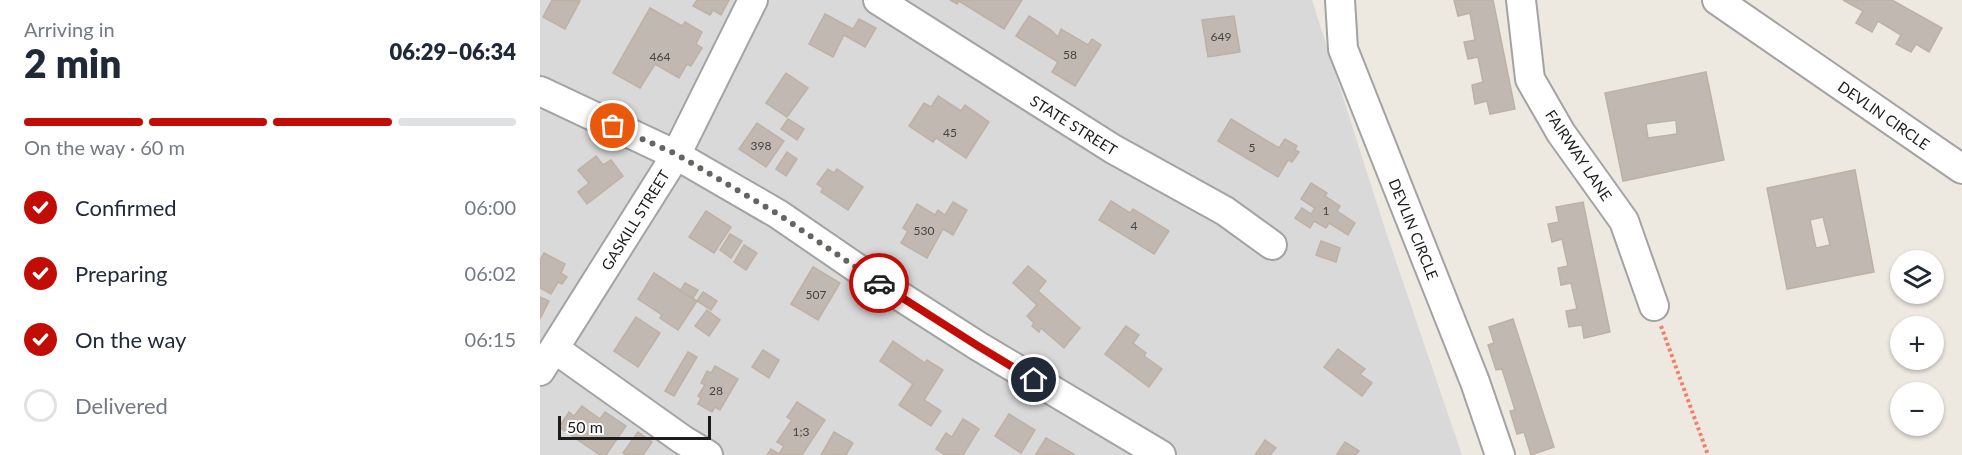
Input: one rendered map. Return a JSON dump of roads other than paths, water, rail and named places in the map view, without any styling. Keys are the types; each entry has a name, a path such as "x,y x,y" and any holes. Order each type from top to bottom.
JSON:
{"street":[{"name":"GASKILL STREET","path":"547,360 676,154 753,0"},
{"name":"STATE STREET","path":"878,0 1113,149 1225,211 1272,245"},
{"name":"DEVLIN CIRCLE","path":"1340,0 1343,49 1475,382 1500,455"},
{"name":"FAIRWAY LANE","path":"1521,0 1530,79 1561,133 1624,221 1654,306"},
{"name":"DEVLIN CIRCLE","path":"1717,0 1962,169"},
{"path":"540,91 676,154 778,214 864,273 978,346 1161,455"},
{"path":"547,360 708,455"}]}
